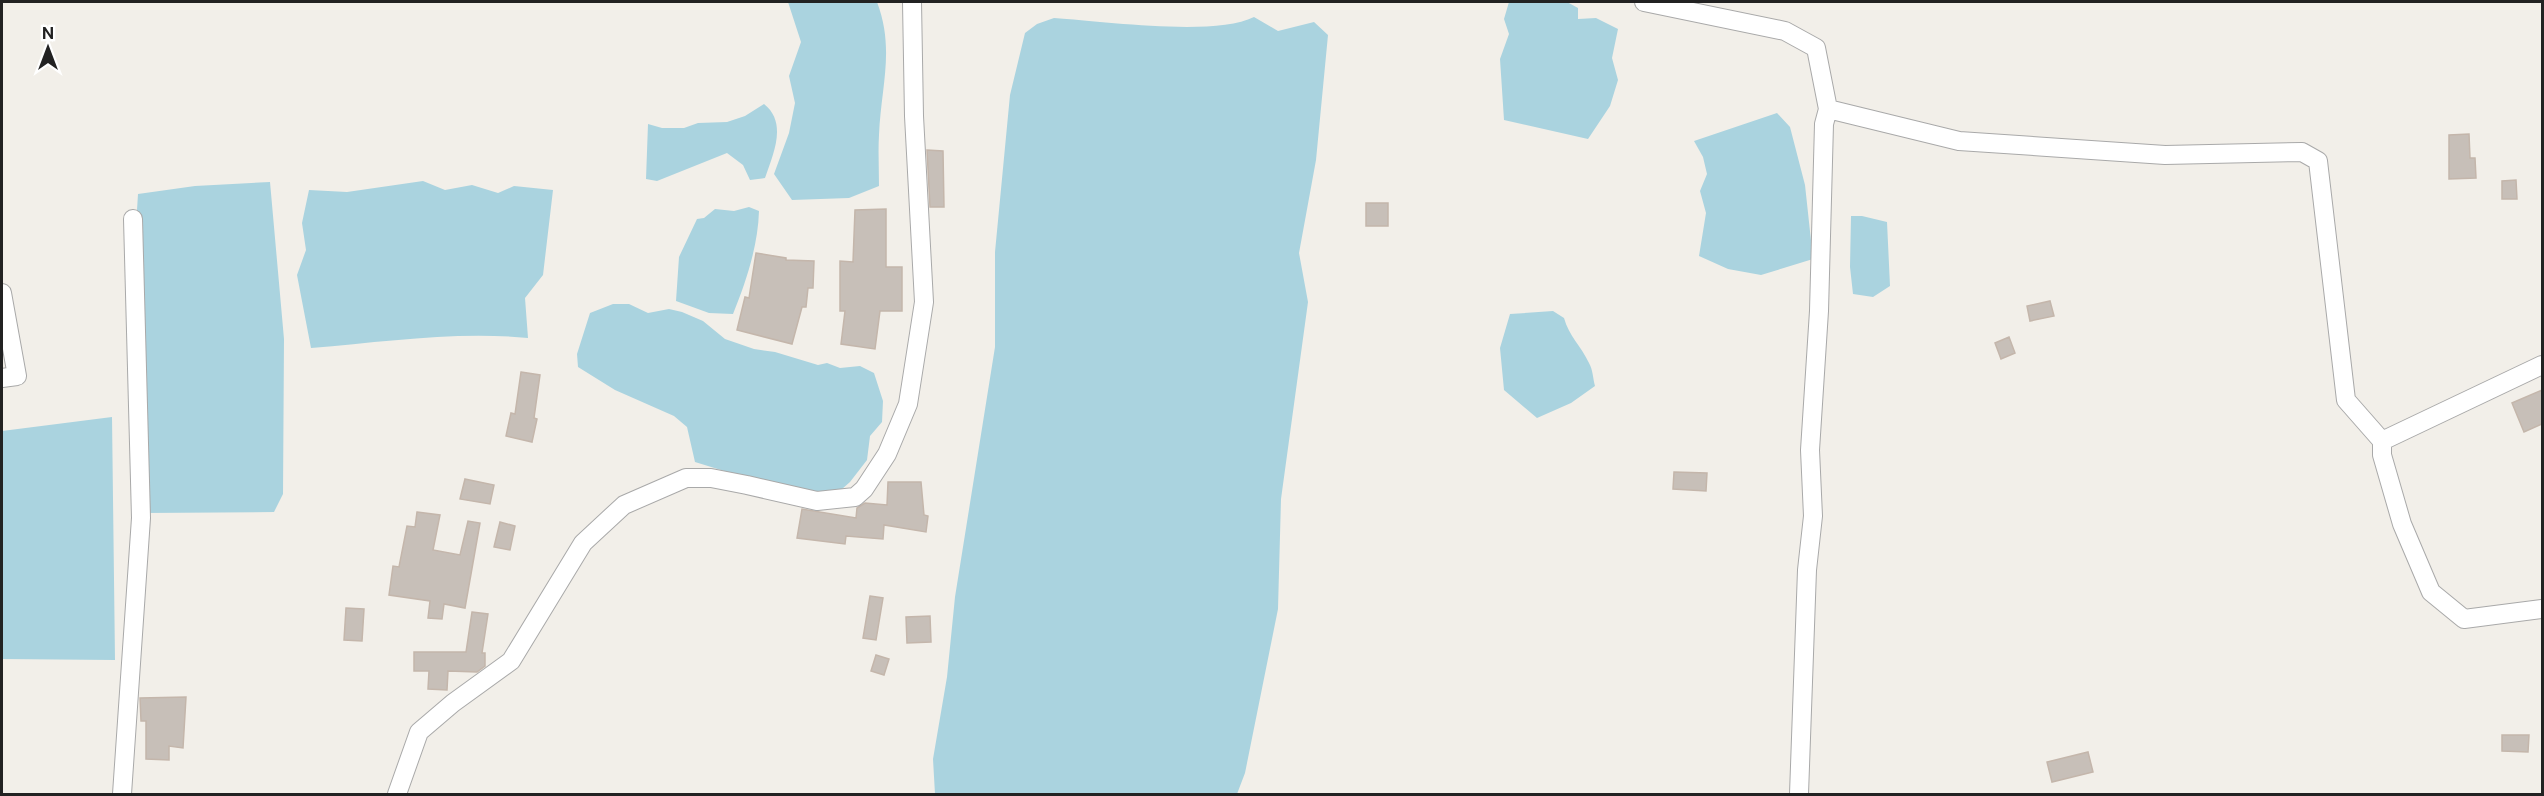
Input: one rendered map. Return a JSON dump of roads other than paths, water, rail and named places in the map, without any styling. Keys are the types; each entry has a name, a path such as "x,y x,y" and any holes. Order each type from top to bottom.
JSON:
{"street":[{"path":"397,795 419,732 453,703 511,661 583,543 624,505 686,478 711,478 747,484 817,501 855,497 864,489 887,454 908,404 924,302 914,116 912,2"},
{"path":"1644,2 1785,31 1816,48 1828,109 1824,124 1819,311 1810,450 1814,516 1807,570 1799,795"},
{"path":"1828,109 1959,141 2165,155 2302,152 2318,161 2346,400 2382,441 2382,455 2402,524 2431,592 2464,619 2542,609"},
{"path":"122,795 141,518 133,219"},
{"path":"2,293 17,376 2,378"},
{"path":"2382,441 2542,366"}],"water":[{"path":"788,2 877,2 882,19 886,52 879,135 879,186 849,198 792,200 774,174 789,133 795,103 789,76 801,42"},
{"path":"1509,2 1567,2 1578,8 1578,19 1596,18 1618,29 1612,58 1618,80 1610,106 1588,139 1504,120 1500,59 1509,34 1504,19"},
{"path":"1254,17 1278,31 1314,22 1328,35 1316,160 1299,253 1308,302 1281,499 1278,609 1245,773 1237,794 935,794 933,759 947,677 955,597 995,347 995,252 1010,95 1025,33 1037,24 1054,18 1186,27 1236,23"},
{"path":"764,104 771,112 777,129 775,149 765,178 750,180 743,165 727,153 657,181 646,179 648,124 662,128 684,128 698,123 727,122 745,116"},
{"path":"1777,113 1790,127 1805,185 1813,259 1761,275 1728,269 1699,256 1706,213 1700,191 1707,174 1703,157 1694,141"},
{"path":"423,181 445,190 472,185 498,193 514,186 553,190 543,275 525,298 528,338 447,337 311,348 297,275 306,250 302,223 309,190 347,192"},
{"path":"270,182 284,339 283,494 274,512 144,513 135,242 138,194 195,186"},
{"path":"749,207 759,211 754,251 733,314 709,313 676,301 679,257 697,219 704,218 715,209 734,211"},
{"path":"1851,216 1862,216 1887,222 1890,286 1873,297 1853,294 1850,267"},
{"path":"613,304 629,304 648,313 669,309 682,312 703,321 725,339 754,349 775,352 818,365 827,363 840,368 860,366 874,373 883,401 882,422 870,436 867,460 850,482 834,496 806,496 695,462 687,427 674,416 615,390 578,367 577,354 590,313"},
{"path":"1553,311 1564,318 1586,357 1595,386 1571,403 1537,418 1504,390 1500,348 1510,314"},
{"path":"112,417 115,660 2,659 2,431"}]}
